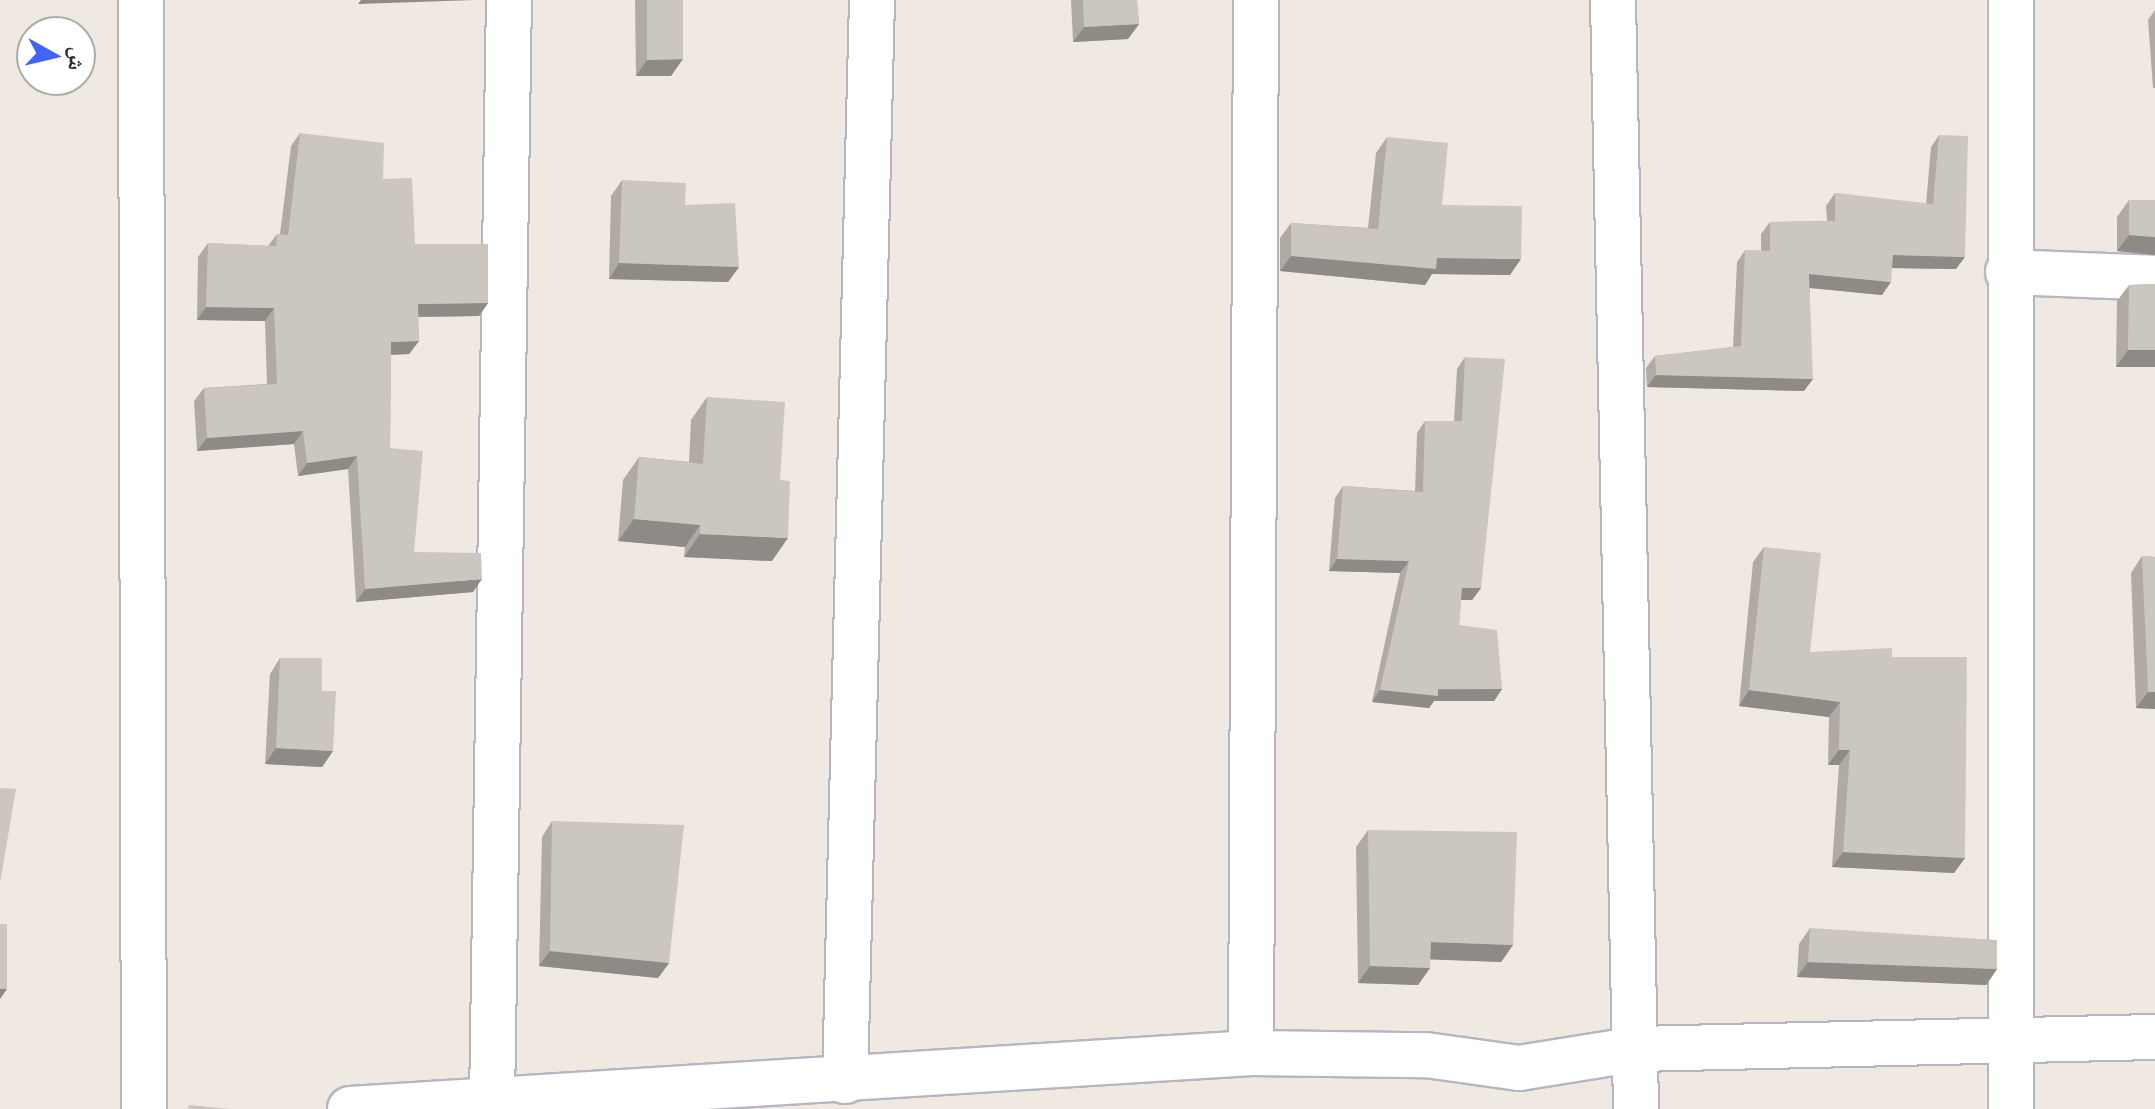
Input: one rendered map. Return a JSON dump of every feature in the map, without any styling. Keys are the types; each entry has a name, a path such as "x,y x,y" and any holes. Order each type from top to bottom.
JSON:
{"street":[{"path":"141,0 144,1109"},
{"path":"492,1102 509,0"},
{"path":"845,1081 872,0"},
{"path":"1251,1053 1256,0"},
{"path":"1613,0 1636,1109"},
{"path":"2011,0 2008,272 2011,1109"},
{"path":"2008,272 2155,278"},
{"path":"350,1109 845,1081 1251,1053 1426,1055 1519,1068 1637,1049 2155,1037"}],"building":[{"path":"647,0 683,0 683,59 647,60"},
{"path":"1083,0 1137,0 1139,24 1084,27"},
{"path":"300,133 384,143 383,179 412,178 415,244 488,244 488,303 418,304 419,341 391,342 390,448 423,451 414,552 481,553 482,579 365,589 357,456 307,463 303,431 207,438 204,388 277,384 274,308 206,307 208,243 276,246 277,234 288,235"},
{"path":"1939,135 1968,136 1965,257 1893,255 1891,282 1809,274 1813,379 1656,375 1655,356 1741,346 1745,250 1770,251 1770,222 1835,221 1835,193 1933,204"},
{"path":"1387,137 1448,143 1442,205 1522,206 1521,259 1437,258 1436,269 1291,256 1291,223 1378,229"},
{"path":"622,180 686,183 685,205 735,203 739,267 619,263"},
{"path":"2129,200 2155,200 2155,237 2129,235"},
{"path":"2155,284 2155,350 2128,350 2129,285"},
{"path":"1465,357 1505,359 1481,588 1462,588 1459,625 1497,630 1502,689 1438,689 1438,696 1380,690 1409,561 1337,559 1343,486 1423,492 1425,421 1462,421"},
{"path":"707,397 785,402 780,480 790,481 788,538 700,534 700,525 634,519 639,457 703,464"},
{"path":"1764,547 1821,553 1810,652 1892,648 1892,657 1967,657 1965,858 1843,852 1850,750 1839,750 1840,702 1749,690"},
{"path":"2142,556 2155,557 2155,692 2148,692"},
{"path":"280,658 322,658 322,691 336,691 333,751 276,748"},
{"path":"0,788 16,789 0,883"},
{"path":"552,821 684,825 669,963 550,951"},
{"path":"1368,830 1517,832 1513,945 1431,942 1430,968 1370,966"},
{"path":"0,924 7,924 7,989 0,989"},
{"path":"1810,928 1997,940 1997,969 1808,962"},
{"path":"189,1105 230,1109 188,1109"}]}
